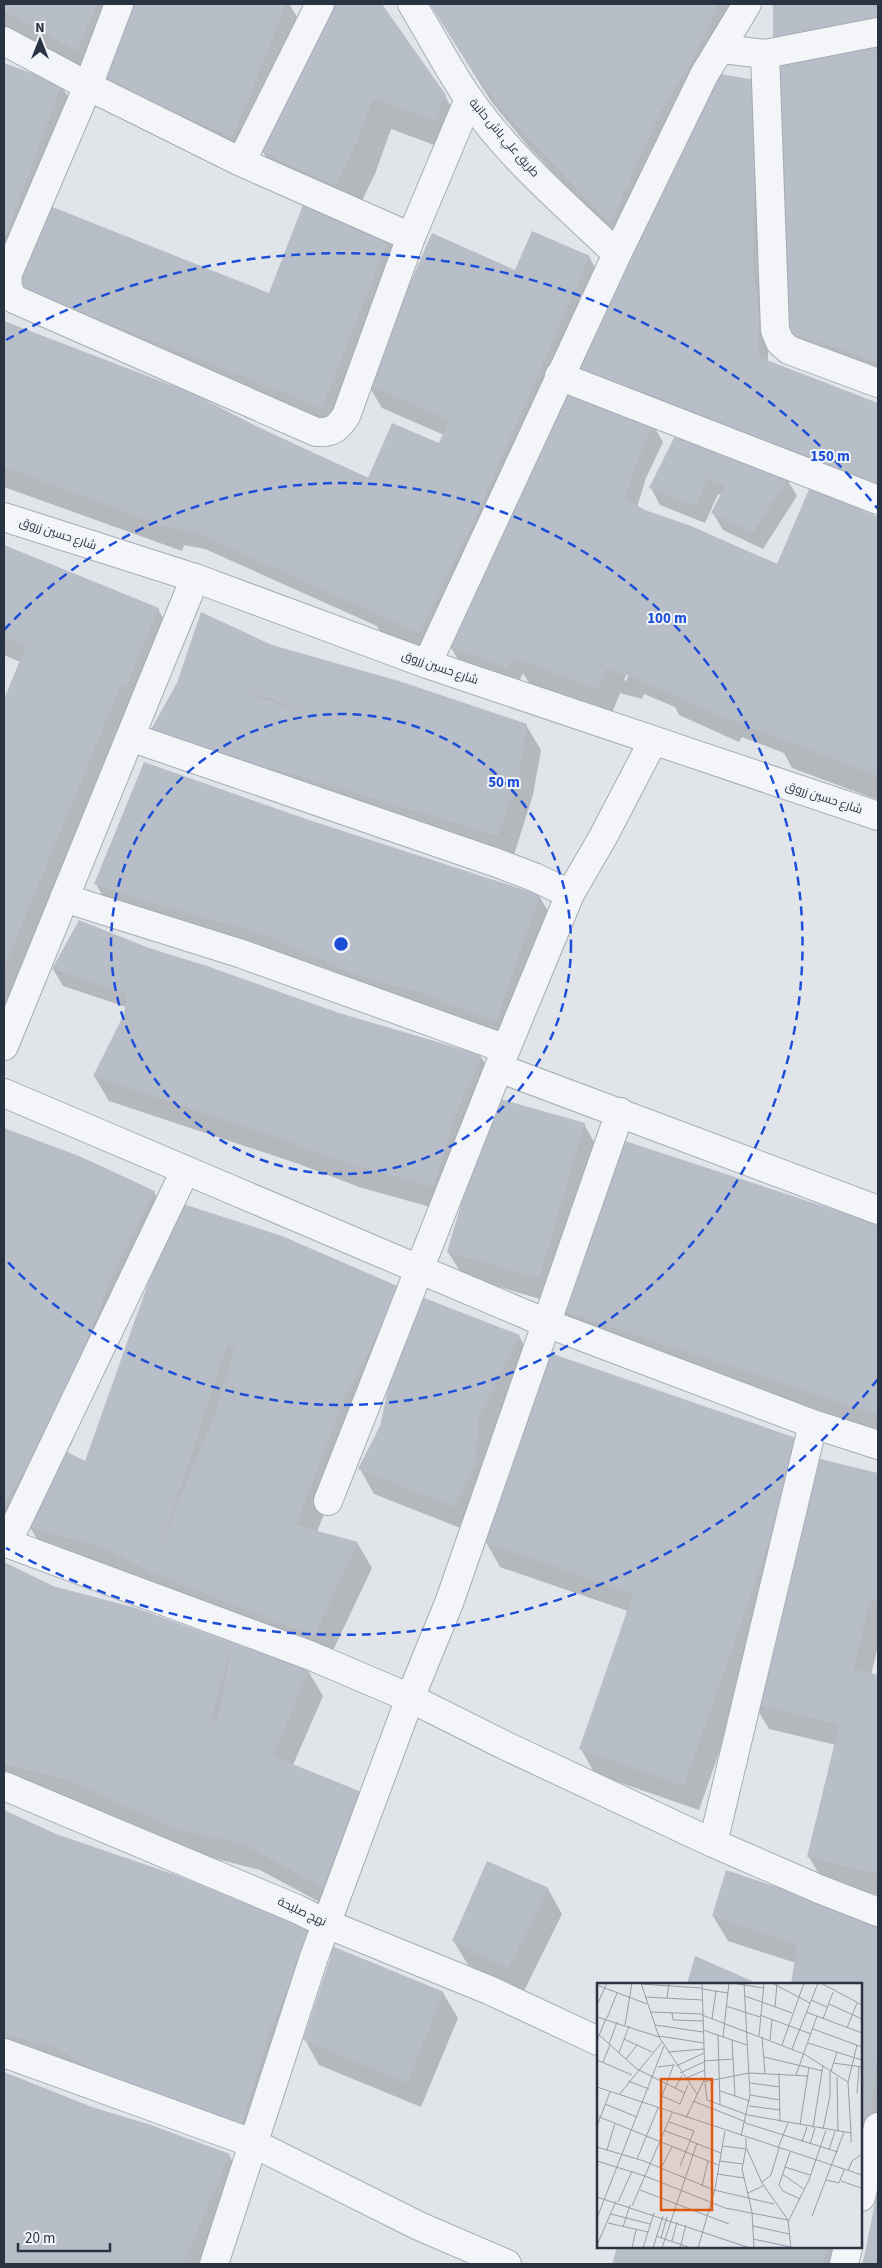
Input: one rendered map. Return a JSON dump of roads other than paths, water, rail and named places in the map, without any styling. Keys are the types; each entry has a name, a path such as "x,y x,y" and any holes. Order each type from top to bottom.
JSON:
{"street":[{"path":"119,4 88,86 9,271 6,281 8,292 14,299 316,432 327,433 337,430 346,416 411,237 469,99"},
{"path":"241,162 320,4"},
{"name":"طريق علي باش حانبة","path":"412,4 469,99 522,163 617,254"},
{"path":"427,664 617,254 704,75 722,49 747,4"},
{"path":"722,49 765,54 878,32"},
{"path":"4,41 88,86 241,162 411,237"},
{"path":"765,54 775,330 780,342 789,350 878,383"},
{"path":"559,376 878,500"},
{"name":"شارع حسين زروق","path":"4,517 195,578 427,664 878,816"},
{"path":"4,1046 195,578"},
{"path":"130,737 506,867 570,894"},
{"path":"328,1500 570,894 604,837 653,741"},
{"path":"64,898 242,954 503,1059 620,1112 878,1210"},
{"path":"4,1093 185,1172 546,1323 813,1424 878,1445"},
{"path":"214,2264 326,1924 410,1698 449,1603 620,1112"},
{"path":"185,1172 5,1542 309,1655 410,1698 504,1745 713,1843 819,1889 878,1912"},
{"path":"713,1843 813,1424"},
{"name":"نهج صليحة","path":"4,1786 297,1909 326,1924 489,1990 597,2041"},
{"path":"4,2053 255,2144 419,2226 507,2264"},
{"path":"862,2192 870,2153 878,2127"},
{"path":"844,2264 848,2248"}]}
